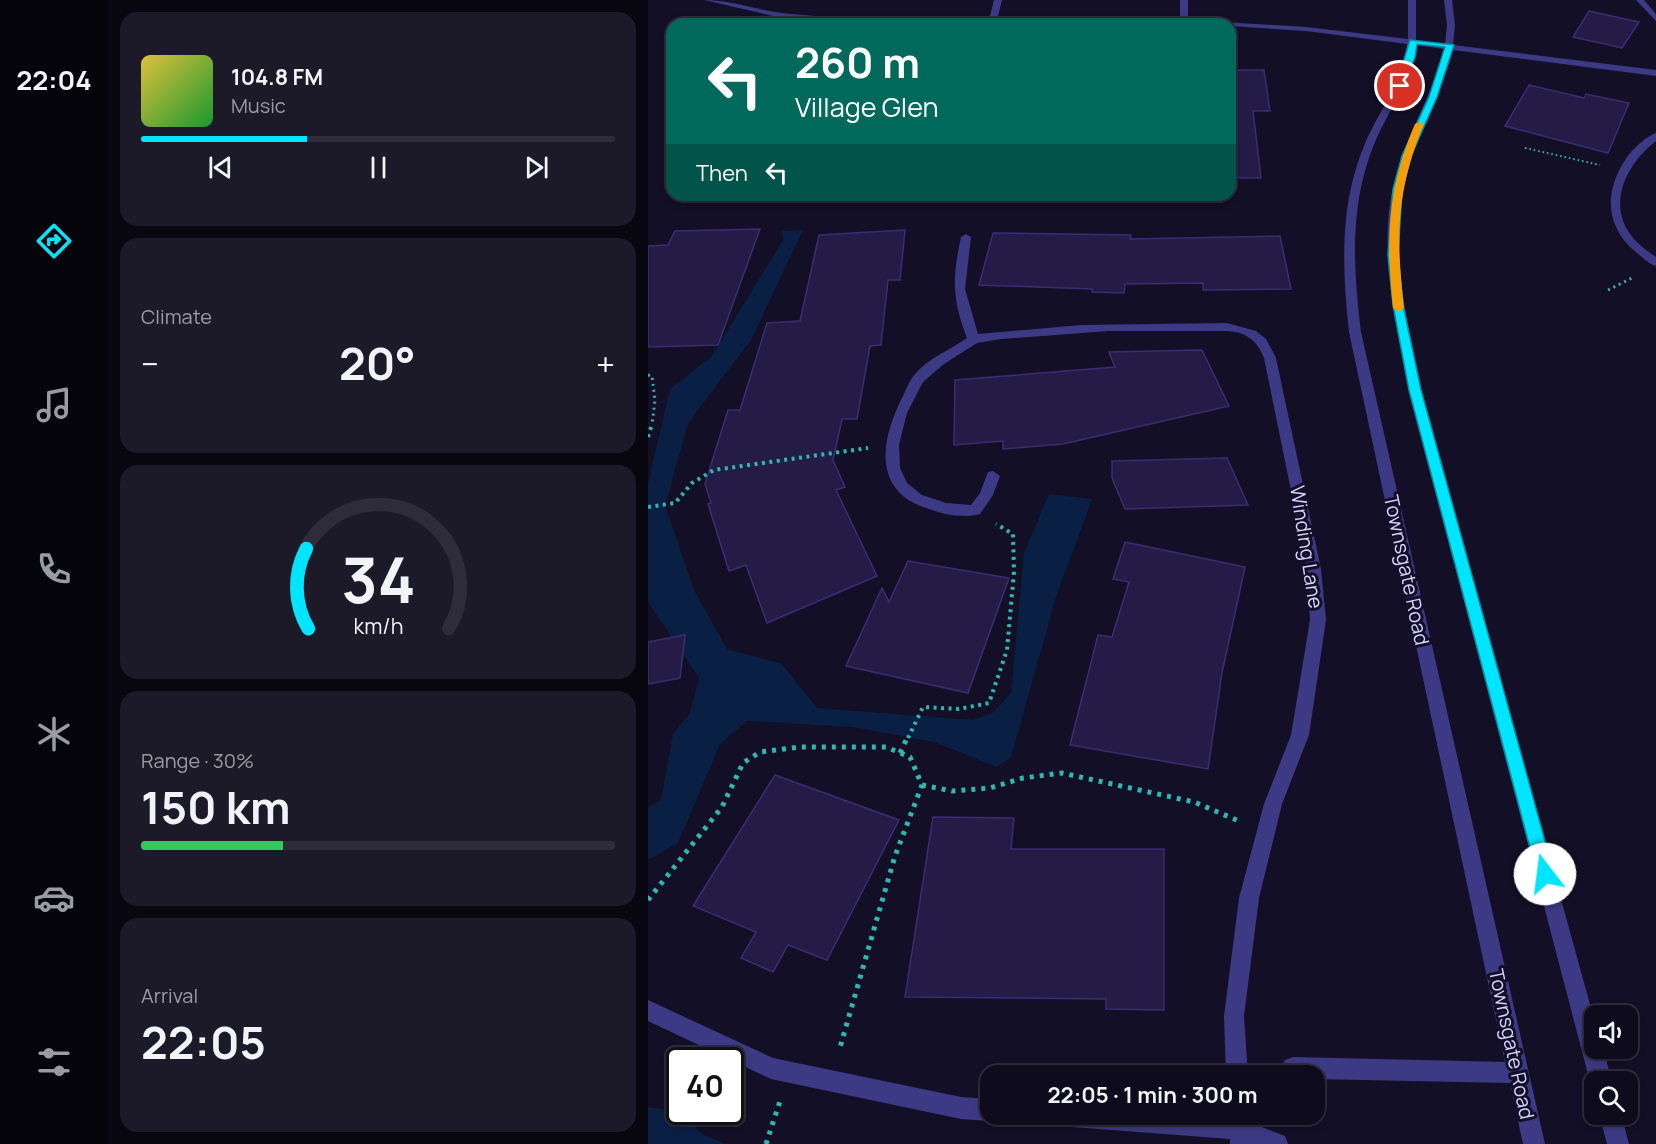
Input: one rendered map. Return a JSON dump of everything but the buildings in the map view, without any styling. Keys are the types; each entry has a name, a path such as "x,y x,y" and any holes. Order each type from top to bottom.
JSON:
{"street":[{"path":"708,0 802,18"},
{"path":"745,8 760,0"},
{"path":"994,18 998,0"},
{"path":"1184,0 1184,18"},
{"name":"Townsgate Road","path":"1412,0 1411,57 1400,86 1374,134 1362,164 1354,195 1349,237 1348,277 1358,344 1534,1144"},
{"path":"1448,0 1450,45 1433,97 1406,156 1397,190 1393,255 1398,305 1418,401 1598,1071"},
{"path":"1640,0 1656,20"},
{"path":"1236,25 1306,29 1450,45 1656,73"},
{"path":"1656,136 1628,162 1615,188 1613,213 1628,239 1656,263"},
{"path":"966,237 957,281 960,304 974,339 921,376 898,417 892,444 893,463 902,487 932,506 957,511 975,510 986,495 993,476"},
{"name":"Winding Lane","path":"974,339 1037,330 1122,326 1247,331 1265,344 1270,358 1314,569 1318,620 1300,735 1273,804 1249,898 1234,1016 1236,1065"},
{"path":"648,1010 771,1068 961,1108 980,1109"},
{"path":"1325,1069 1518,1074"},
{"path":"1243,1125 1277,1144"},
{"path":"1613,1125 1618,1144"}],"path":[{"path":"1525,148 1603,165"},
{"path":"648,375 652,376 657,398 655,418 648,437"},
{"path":"648,507 675,504 681,492 695,479 714,470 892,444"},
{"path":"900,753 923,707 958,709 989,703 1007,650 1014,572 1013,534 975,510"},
{"path":"648,900 722,807 743,763 759,752 799,747 886,747 910,757 922,785 896,856 831,1080"},
{"path":"922,785 952,791 990,788 1023,778 1062,773 1194,802 1266,832"},
{"path":"767,1141 790,1072"}],"water":[{"path":"803,230 751,340 688,423 665,506 694,590 727,649 782,664 817,708 973,720 994,712 1011,693 1024,553 1049,494 1092,499 1056,597 1011,757 997,767 934,742 853,727 747,721 720,744 678,843 648,860 648,808 661,800 673,734 690,713 699,678 648,602 648,483 670,389 712,356 783,240 782,231"},
{"path":"648,1107 666,1110 666,1125 693,1125 702,1134 725,1144 648,1144"}],"slow traffic":[{"path":"1399,308 1393,255 1394,216 1397,190 1406,156 1420,124"}],"route":[{"path":"1400,86 1411,57 1413,41 1450,45 1433,97 1406,156 1397,190 1393,255 1398,305 1415,390 1545,874"}]}
